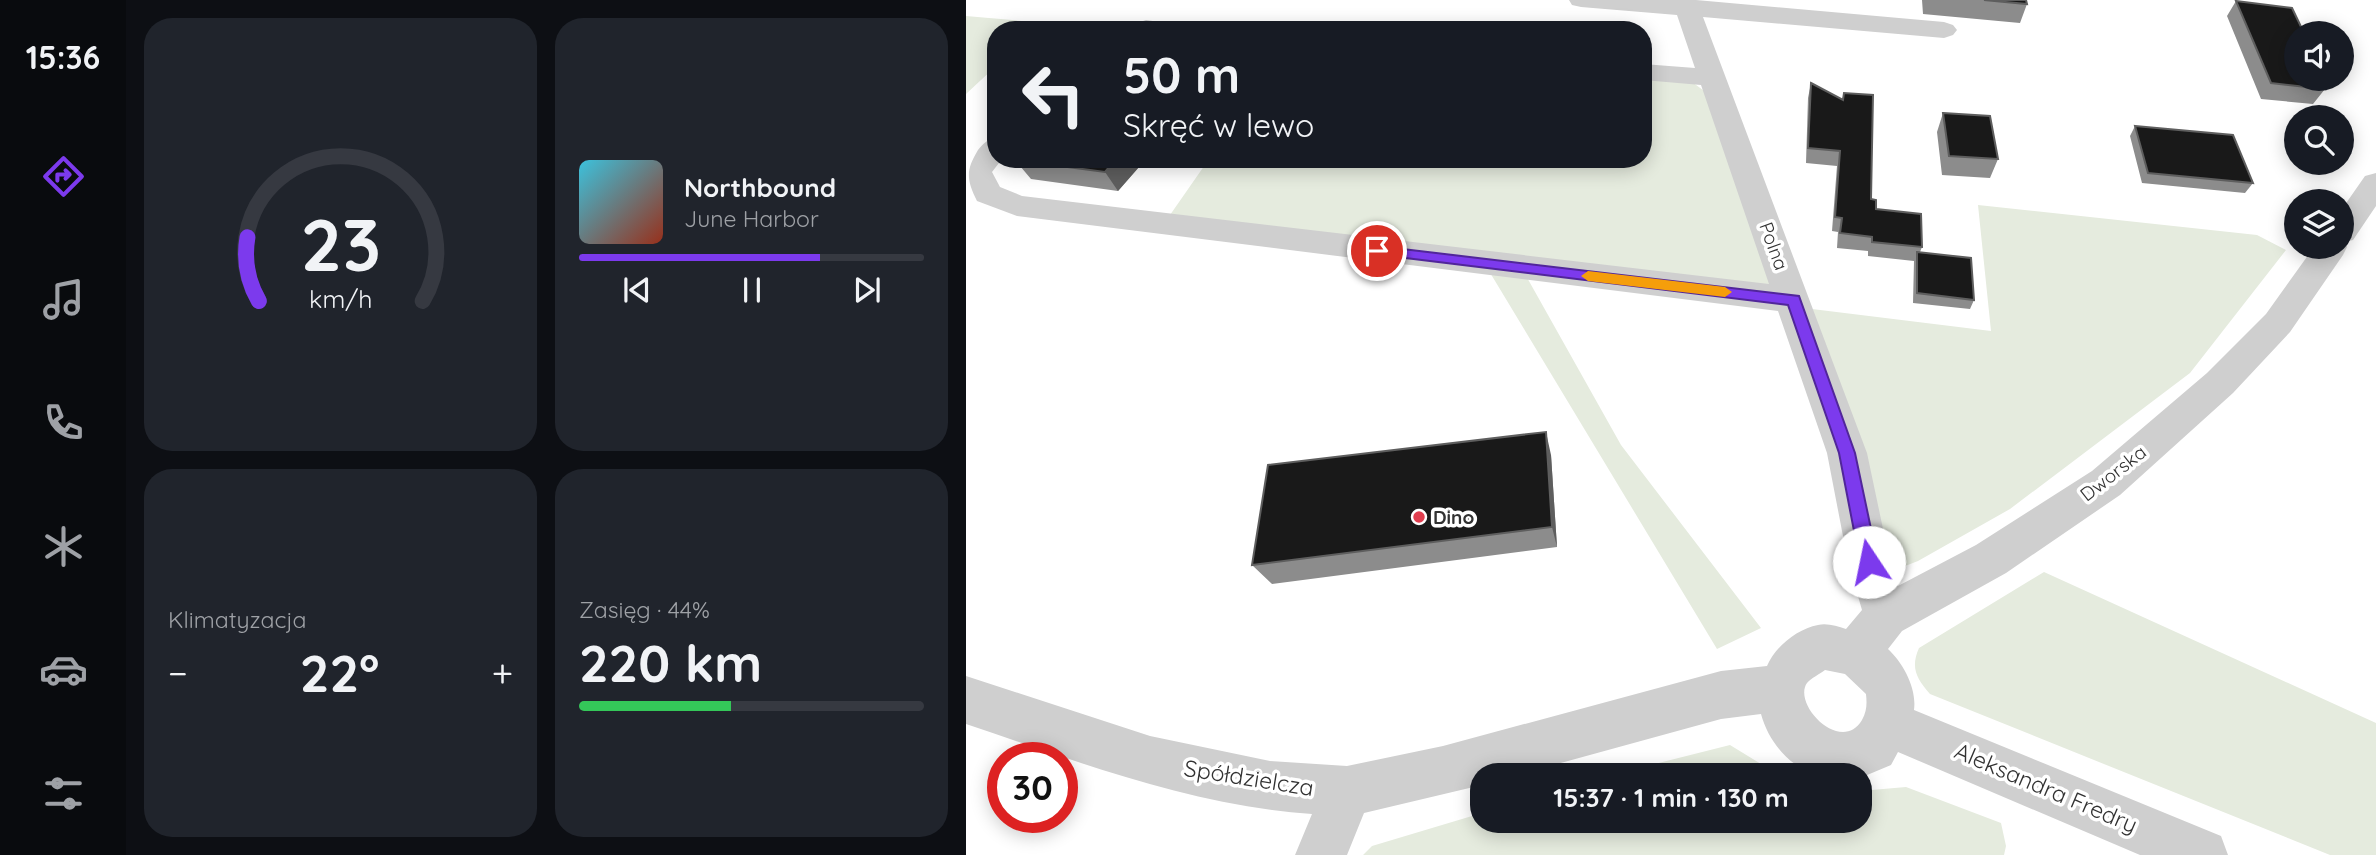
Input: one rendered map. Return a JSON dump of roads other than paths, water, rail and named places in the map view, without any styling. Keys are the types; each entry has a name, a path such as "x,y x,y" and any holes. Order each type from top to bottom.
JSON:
{"street":[{"path":"1581,0 1686,4 1944,30"},
{"name":"Polna","path":"1686,4 1847,453 1869,562 1885,616"},
{"path":"1652,73 1712,78"},
{"path":"987,158 977,171 988,194 1017,206 1794,300"},
{"path":"2354,215 2376,183"},
{"name":"Dworska","path":"1855,653 1885,616 1991,559 2106,483 2220,383 2278,323 2323,259"},
{"path":"1819,647 1837,647 1855,653 1871,663 1883,679 1890,698 1888,723 1875,746 1861,754 1844,758 1827,755 1810,748 1796,735 1786,720 1781,701 1782,688 1790,666 1803,654 1819,647"},
{"name":"Spółdzielcza","path":"966,700 1150,761 1270,786 1347,792 1443,771 1721,695 1782,688"},
{"name":"Aleksandra Fredry","path":"1888,723 2202,855"},
{"path":"1321,855 1347,792"}],"place":[{"name":"Dino","path":"1419,517"}]}
